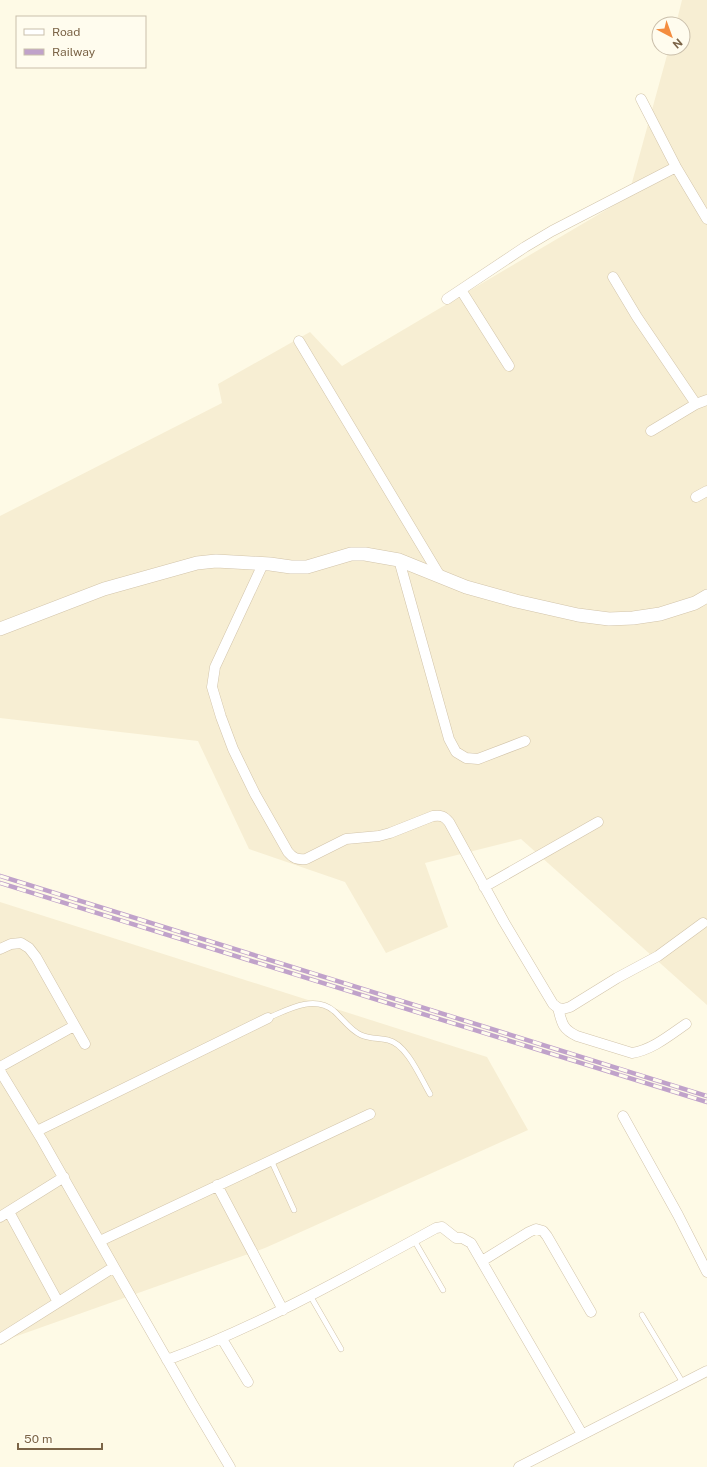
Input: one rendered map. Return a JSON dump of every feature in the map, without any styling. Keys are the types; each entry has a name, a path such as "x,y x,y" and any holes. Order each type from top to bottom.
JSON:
{"street":[{"path":"641,99 676,167 707,219"},
{"path":"447,299 552,231 676,167"},
{"path":"613,277 637,317 696,404"},
{"path":"461,290 509,366"},
{"path":"299,341 440,576"},
{"path":"651,431 696,404 707,400"},
{"path":"696,498 707,491"},
{"path":"0,629 104,589 198,563 216,561 307,567 351,554 365,554 399,560 466,586 516,601 570,614 609,619 633,618 660,614 695,603 707,596"},
{"path":"399,560 449,739 456,752 466,758 478,759 525,741"},
{"path":"263,564 215,667 212,687 221,717 241,766 255,794 292,857 298,860 306,859 346,839 384,835 439,815 444,817 449,822 484,886 553,1004 558,1008 563,1009 652,959 703,923"},
{"path":"484,886 598,822"},
{"path":"0,949 11,944 21,942 29,948 36,957 85,1044"},
{"path":"558,1008 563,1026 568,1032 632,1053 640,1052 654,1045 686,1024"},
{"path":"37,1131 268,1018"},
{"path":"0,1067 74,1026"},
{"path":"0,1071 64,1177 207,1430 230,1467"},
{"path":"100,1240 370,1114"},
{"path":"623,1116 678,1214 707,1272"},
{"path":"58,1302 4,1214 64,1177"},
{"path":"217,1185 283,1310"},
{"path":"167,1360 222,1339 311,1297 436,1228 442,1227 456,1238 462,1238 471,1243 582,1434"},
{"path":"482,1261 529,1232 536,1229 543,1231 552,1243 592,1312"},
{"path":"0,1339 114,1267"},
{"path":"222,1339 248,1382"},
{"path":"519,1467 707,1371"}],"lane":[{"path":"268,1018 306,1004 323,1005 332,1010 354,1031 362,1036 389,1040 398,1043 405,1051 430,1094"},
{"path":"271,1160 294,1210"},
{"path":"414,1240 443,1290"},
{"path":"311,1297 341,1349"},
{"path":"642,1315 684,1383"}],"shaded area":[{"path":"682,0 707,0 707,1005 521,839 425,863 448,927 386,953 345,882 249,849 198,741 0,718 0,516 222,403 218,384 310,332 342,366 628,197 667,56 691,56 691,16 678,16"},
{"path":"0,902 487,1057 528,1130 265,1248 0,1342"}],"railway":[{"path":"0,876 707,1096"},
{"path":"0,883 707,1102"}]}
